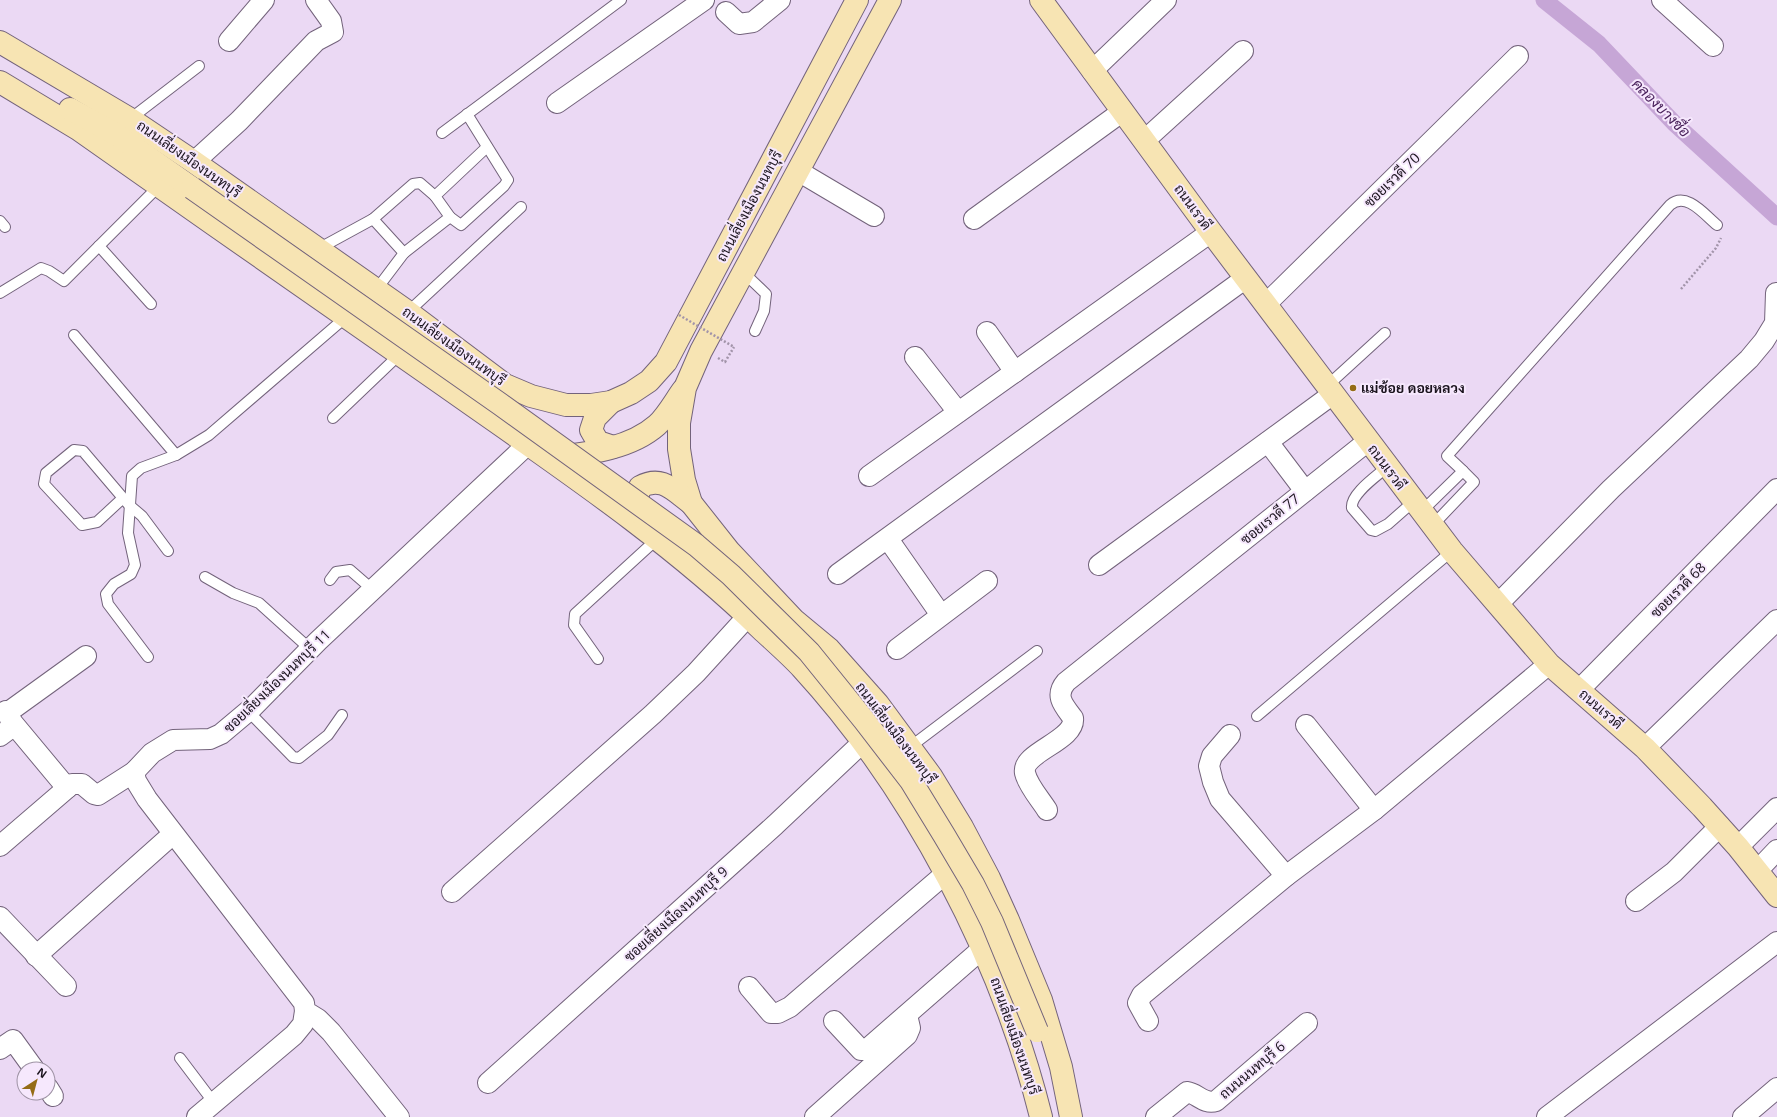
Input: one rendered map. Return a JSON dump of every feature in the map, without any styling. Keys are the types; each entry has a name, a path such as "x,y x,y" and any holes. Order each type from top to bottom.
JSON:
{"main road":[{"name":"ถนนเลี่ยงเมืองนนทบุรี","path":"0,42 34,60 130,118 408,312 506,385 530,396 566,405 591,405 611,402 631,393 649,381 666,362 857,0"},
{"name":"ถนนเลี่ยงเมืองนนทบุรี","path":"890,0 701,351 685,388 679,423 678,449 684,480 691,503 729,551 794,620 834,654 878,704 917,742 931,776 962,827 989,878 1041,1000 1062,1067 1070,1115"},
{"name":"ถนนเรวดี","path":"1041,0 1211,232 1422,514 1452,551 1549,664 1645,748 1720,826 1777,896"},
{"name":"ถนนเลี่ยงเมืองนนทบุรี","path":"0,50 34,60"},
{"path":"0,71 114,132 500,404 696,545 731,575 798,641 864,720 906,775 944,835 973,884 992,922 1070,1115"},
{"name":"ถนนเลี่ยงเมืองนนทบุรี","path":"0,82 78,129 549,459 655,537 719,589 802,668 862,743 923,832 946,874 983,948 1012,1021 1033,1084 1041,1117"},
{"name":"ถนนเลี่ยงเมืองนนทบุรี","path":"549,459 612,447 635,439 657,425 685,388"},
{"path":"611,402 595,418 591,430 598,442 612,447"},
{"path":"655,537 636,498 640,487 650,482 663,482 691,503"}],"street":[{"path":"229,40 264,0"},
{"path":"194,162 239,121 316,41 333,32 331,21 316,0"},
{"path":"557,104 704,0"},
{"path":"726,12 740,24 753,22 780,0"},
{"path":"1092,71 1166,0"},
{"path":"1662,0 1713,46"},
{"path":"1145,140 1243,51"},
{"name":"ซอยเรวดี 70","path":"1266,304 1518,56"},
{"path":"974,219 1123,111"},
{"path":"798,171 874,216"},
{"path":"869,476 1211,232"},
{"path":"838,574 1246,278"},
{"path":"1498,604 1611,490 1749,359 1764,341 1775,322 1776,293"},
{"path":"987,332 1015,372"},
{"path":"915,357 958,412"},
{"path":"1099,565 1268,442 1330,390"},
{"name":"ซอยเรวดี 77","path":"1047,810 1025,774 1025,768 1029,761 1062,736 1072,726 1073,718 1060,696 1062,686 1368,441"},
{"path":"1268,442 1305,491"},
{"name":"ซอยเลี่ยงเมืองนนทบุรี 11","path":"67,788 79,783 87,787 94,794 98,795 134,772 152,753 173,740 210,739 221,734 248,711 310,649 528,444"},
{"name":"ซอยเรวดี 68","path":"1579,690 1777,489"},
{"path":"888,538 942,615"},
{"path":"896,649 987,581"},
{"path":"452,892 653,714 696,673 748,616"},
{"path":"1645,748 1777,620"},
{"path":"0,846 67,788 5,719 86,656"},
{"path":"1148,1021 1138,1003 1142,995 1286,876 1374,810 1549,664"},
{"path":"1306,725 1374,810"},
{"path":"1230,735 1212,756 1209,766 1213,782 1220,799 1286,876"},
{"name":"ซอยเลี่ยงเมืองนนทบุรี 9","path":"488,1083 769,830 862,743"},
{"path":"134,772 136,781 173,834 304,1003 305,1011 303,1024 294,1035 197,1117"},
{"path":"1738,847 1777,808"},
{"path":"1636,901 1674,872 1720,826"},
{"path":"36,956 173,834"},
{"path":"1757,871 1777,850"},
{"path":"749,987 770,1013 778,1013 790,1007 946,874"},
{"path":"0,917 66,986"},
{"path":"1546,1117 1777,942"},
{"path":"834,1021 861,1050 866,1050 983,948"},
{"path":"305,1011 318,1019 331,1032 399,1117"},
{"path":"815,1117 907,1035 910,1028 907,1015"},
{"name":"ถนนนนทบุรี 6","path":"1156,1117 1182,1095 1211,1103 1216,1101 1306,1023"},
{"path":"0,1049 13,1040 28,1061"},
{"path":"1743,1117 1777,1088"}],"lane":[{"path":"442,133 621,0"},
{"path":"130,118 199,66"},
{"path":"318,249 373,219 413,184 420,183 435,196 450,217 458,224 461,225 465,223 504,186 508,180 467,114"},
{"path":"435,196 488,147"},
{"path":"0,293 41,268 49,271 64,281 159,186"},
{"path":"1388,467 1352,501 1352,508 1371,530 1375,531 1388,524 1422,514 1474,482 1447,456 1670,205 1677,200 1688,202 1717,225"},
{"path":"408,312 521,207"},
{"path":"376,290 404,253 450,217"},
{"path":"373,219 404,253"},
{"path":"99,246 151,304"},
{"path":"743,272 766,294 764,311 755,331"},
{"path":"148,657 108,604 106,594 114,584 131,574 135,565 128,533 126,502 132,476 141,468 176,456 209,435 346,317"},
{"path":"1330,390 1386,333"},
{"path":"74,335 176,456"},
{"path":"333,418 400,354"},
{"path":"126,502 97,522 82,525 44,484 46,473 74,450 82,451 126,502 142,516 168,551"},
{"path":"1422,514 1463,470"},
{"path":"598,659 574,625 575,614 655,537"},
{"path":"1257,716 1452,551"},
{"path":"330,580 336,572 350,570 372,590"},
{"path":"205,577 233,593 259,603 310,649"},
{"path":"917,742 1038,651"},
{"path":"248,711 293,757 299,758 328,734 342,715"},
{"path":"180,1058 214,1103"}],"path":[{"path":"1681,289 1716,248 1721,234 1717,225"},
{"path":"680,315 734,347 725,362"}],"waterway":[{"name":"คลองบางซื่อ","path":"1544,0 1599,44 1674,123 1777,217"}],"place":[{"name":"แม่ช้อย ดอยหลวง","path":"1353,388"}]}
